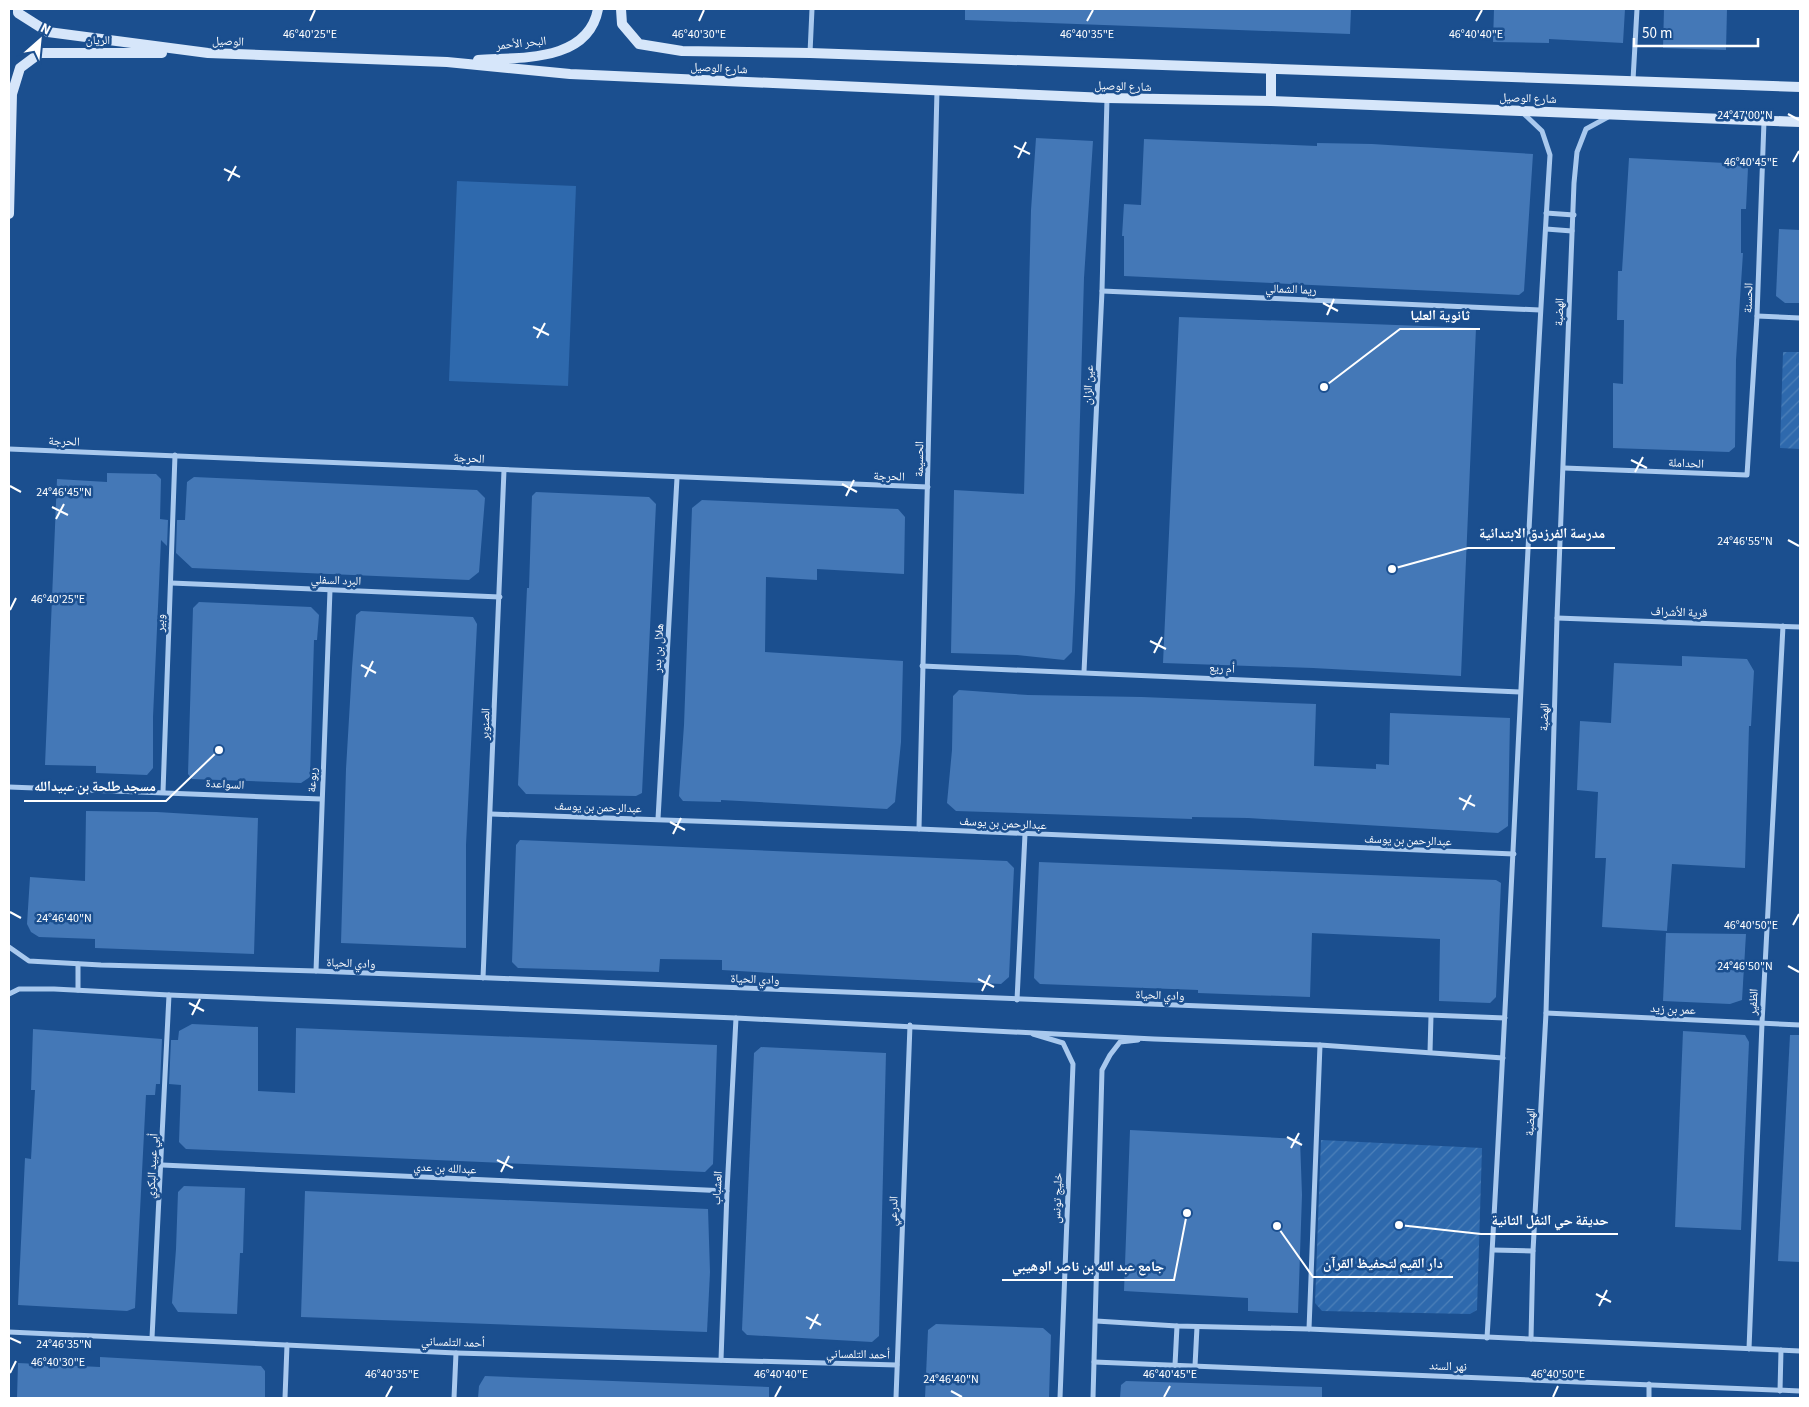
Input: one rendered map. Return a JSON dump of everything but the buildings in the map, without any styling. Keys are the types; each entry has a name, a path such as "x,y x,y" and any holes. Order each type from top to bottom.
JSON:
{"street":[{"name":"الوصيل","path":"18,9 18,13 48,32 208,53 447,62"},
{"name":"البحر الأحمر","path":"447,62 540,56 557,52 573,45 590,30 598,9"},
{"name":"شارع الوصيل","path":"621,9 622,24 639,44 666,50 810,53 1800,87"},
{"path":"810,53 812,9"},
{"path":"1633,80 1637,9"},
{"name":"الريان","path":"9,214 12,94 20,68 40,53 208,53"},
{"name":"شارع الوصيل","path":"447,62 570,74 1107,98 1271,101 1800,122"},
{"path":"1271,69 1271,101"},
{"name":"الحسيمة","path":"919,828 937,90"},
{"name":"عين الزان","path":"1084,672 1102,291 1107,98"},
{"name":"الهضبة","path":"1487,1338 1514,854 1520,692 1540,310 1550,155 1542,131 1520,110"},
{"name":"الهضبة","path":"1531,1339 1533,1251 1546,1013 1557,618 1572,232 1577,152 1586,129 1614,114"},
{"name":"الحسنة","path":"1747,475 1757,316 1764,120"},
{"path":"1546,213 1574,215"},
{"path":"1546,230 1572,232"},
{"name":"ريما الشمالي","path":"1102,291 1540,310"},
{"path":"1757,316 1800,318"},
{"name":"الحرجة","path":"9,448 677,478 928,487"},
{"name":"وبير","path":"163,792 175,455"},
{"name":"الحداملة","path":"1564,468 1747,475"},
{"name":"الصنوبر","path":"483,978 504,470"},
{"name":"هلال بن بدر","path":"658,819 677,478"},
{"name":"البرد السفلي","path":"171,583 500,596"},
{"name":"ربوعة","path":"316,971 330,590"},
{"name":"قرية الأشراف","path":"1557,618 1800,627"},
{"name":"الظفير","path":"1749,1349 1762,1023 1783,626"},
{"name":"أم ريع","path":"922,666 1520,692"},
{"name":"السواعدة","path":"9,787 321,799"},
{"name":"عبدالرحمن بن يوسف","path":"491,814 919,828 1514,854"},
{"path":"1017,1000 1025,834"},
{"name":"وادي الحياة","path":"9,947 29,961 78,964 316,971 1505,1018"},
{"path":"78,964 78,990"},
{"path":"9,994 19,989 78,990 910,1025 1154,1039 1320,1045 1503,1058"},
{"name":"أبي عبيد البكري","path":"152,1338 169,995"},
{"name":"عمر بن زيد","path":"1546,1013 1800,1025"},
{"path":"1430,1052 1431,1016"},
{"name":"العشباب","path":"721,1360 736,1018"},
{"name":"الدرعي","path":"896,1398 910,1025"},
{"name":"خليج تونس","path":"1023,1031 1063,1042 1073,1064 1060,1398"},
{"path":"1094,1398 1102,1070 1120,1042 1154,1039"},
{"path":"1309,1329 1320,1045"},
{"name":"عبدالله بن عدي","path":"162,1165 727,1191"},
{"path":"1492,1250 1533,1251"},
{"path":"1096,1321 1197,1327 1309,1329 1800,1351"},
{"path":"1175,1365 1177,1326"},
{"path":"1195,1366 1197,1327"},
{"name":"أحمد التلمساني","path":"9,1332 456,1353 897,1365"},
{"path":"285,1398 286,1345"},
{"path":"1780,1391 1781,1350"},
{"path":"454,1398 456,1353"},
{"name":"نهر السند","path":"1094,1362 1650,1384 1800,1392"},
{"path":"1649,1398 1650,1384"}],"shaded area":[{"path":"457,181 576,186 568,386 449,381"},
{"path":"1783,352 1800,352 1800,449 1780,448"},
{"path":"1321,1140 1482,1148 1477,1310 1470,1314 1322,1311 1315,1303"}],"place":[{"name":"ثانوية العليا","path":"1324,387"},
{"name":"مدرسة الفرزدق الابتدائية","path":"1392,569"},
{"name":"مسجد طلحة بن عبيدالله","path":"219,750"},
{"name":"جامع عبد الله بن ناصر الوهيبي","path":"1187,1213"},
{"name":"حديقة حي النفل الثانية","path":"1399,1225"},
{"name":"دار القيم لتحفيظ القرآن","path":"1277,1226"}]}
